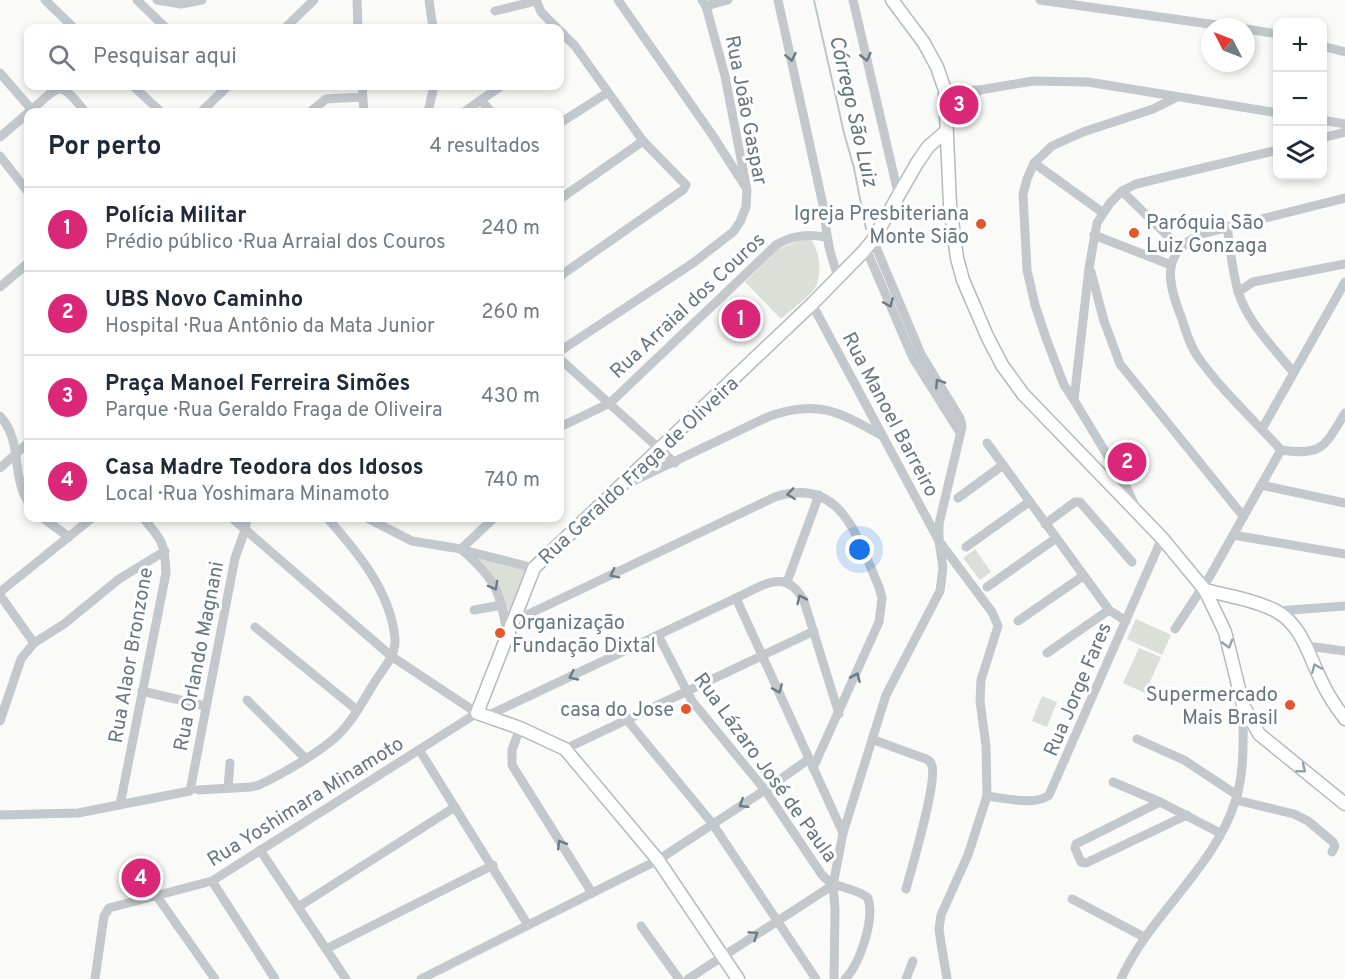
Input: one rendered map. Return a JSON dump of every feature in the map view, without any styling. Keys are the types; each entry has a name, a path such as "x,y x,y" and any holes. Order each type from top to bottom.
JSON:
{"main road":[{"path":"897,0 937,67 945,90 945,132 951,214 957,258 963,280 1002,365 1023,394 1162,538 1204,588 1225,632 1243,705 1258,734 1345,804"},
{"name":"Rua Geraldo Fraga de Oliveira","path":"482,715 510,628 534,568 839,278 869,245 928,147 945,132"},
{"path":"1204,588 1223,596 1277,611 1288,620 1307,646 1320,679 1345,719"},
{"path":"1214,608 1223,596"},
{"path":"482,715 520,728 565,748 658,860 738,979"}],"street":[{"path":"45,0 70,24"},
{"path":"137,0 162,24"},
{"path":"157,0 181,4 202,0"},
{"path":"289,24 314,0"},
{"path":"429,0 432,24"},
{"path":"495,11 536,0 541,12 552,24"},
{"path":"618,0 713,136 747,190"},
{"path":"704,3 728,0"},
{"path":"778,0 825,213 826,237 839,278"},
{"path":"853,0 899,197"},
{"path":"1040,0 1201,23"},
{"path":"356,1 358,24"},
{"name":"Rua João Gaspar","path":"564,348 693,263 726,238 740,222 746,207 747,190 725,76 704,3"},
{"path":"1255,30 1273,33"},
{"path":"564,35 643,141 685,183 683,190 564,273"},
{"path":"564,42 568,39"},
{"path":"1327,47 1345,52"},
{"path":"0,73 27,108"},
{"path":"945,90 979,90 1033,81 1088,82 1273,113"},
{"path":"35,108 56,90"},
{"path":"67,90 82,108"},
{"path":"138,90 157,108"},
{"path":"205,108 223,90"},
{"path":"362,90 363,108"},
{"path":"429,108 433,90"},
{"path":"470,108 495,90"},
{"name":"Rua Geraldo Fraga de Oliveira","path":"945,132 979,90"},
{"path":"564,120 607,93"},
{"path":"315,108 326,99 362,97"},
{"path":"1139,516 1128,488 1064,385 1046,338 1035,305 1028,270 1023,194 1034,163 1052,146 1175,98"},
{"path":"481,100 488,108"},
{"path":"0,137 24,117"},
{"path":"1327,121 1345,124"},
{"path":"1327,137 1345,132"},
{"path":"564,197 643,141"},
{"path":"1074,400 1089,268 1094,235 1102,212 1122,191 1136,184 1273,151"},
{"path":"0,156 24,187"},
{"path":"1034,163 1102,212"},
{"path":"1122,191 1180,248"},
{"path":"1345,198 1227,226 1189,239 1180,248 1171,265 1172,292 1196,354 1281,450 1304,453 1317,450 1328,442 1345,413"},
{"path":"1227,226 1238,292 1259,330 1293,372"},
{"path":"1094,235 1171,265"},
{"name":"Rua Arraial dos Couros","path":"564,425 610,403 776,244 798,236 826,237"},
{"path":"834,979 833,885 843,833 874,740 886,695 940,591 944,568 939,541 941,513 960,435 956,424 908,348 869,245"},
{"path":"828,288 832,261"},
{"path":"1238,292 1253,282 1345,264"},
{"path":"0,287 24,266"},
{"path":"1089,268 1104,321 1120,364 1243,516"},
{"path":"1235,272 1253,282"},
{"path":"1262,429 1345,282"},
{"name":"Rua Manoel Barreiro","path":"812,304 939,541"},
{"path":"564,363 675,463"},
{"path":"615,490 770,416 788,410 805,407 839,413 881,435"},
{"path":"0,416 14,437 24,492"},
{"path":"987,443 1109,610 1126,621"},
{"path":"0,468 24,447"},
{"path":"1175,629 1204,588 1281,450"},
{"path":"958,498 1003,465"},
{"path":"1261,485 1345,503"},
{"path":"421,979 658,860 712,823 811,763 839,714 879,622 882,598 850,523 829,499 819,495 788,493 775,497 510,628 498,592 488,574 461,549"},
{"path":"819,495 787,582 799,593 839,714"},
{"path":"966,547 1029,502"},
{"path":"1044,524 1075,502 1080,502 1132,562"},
{"path":"48,522 69,537"},
{"path":"34,643 0,593 87,522"},
{"name":"Rua Alaor Bronzone","path":"120,805 166,573 165,550 158,535 147,522"},
{"path":"236,522 391,657 482,715"},
{"name":"Rua Orlando Magnani","path":"194,791 205,706 235,558 246,522"},
{"path":"0,815 78,813 194,791 259,785 336,737 357,710 391,657 395,640 387,605 378,586 352,547 330,522"},
{"path":"375,522 412,541 461,549 534,568"},
{"path":"461,549 490,522"},
{"path":"1233,535 1344,552"},
{"path":"987,586 1055,538"},
{"name":"Rua Jorge Fares","path":"987,796 1034,800 1046,798 1049,795 1162,538"},
{"path":"939,541 998,623 981,680 980,701 986,746 987,796 968,855 941,915 939,929 947,979"},
{"path":"0,721 21,659 34,643 64,624 119,579 165,550"},
{"path":"1018,621 1083,576"},
{"name":"Rua Yoshimara Minamoto","path":"95,979 106,911 114,906 212,881 420,751 482,715 765,584 787,582"},
{"path":"736,598 764,655 843,833"},
{"path":"474,610 502,605"},
{"path":"1277,611 1345,606"},
{"path":"1047,653 1109,610"},
{"path":"255,627 357,710"},
{"path":"565,748 813,632"},
{"name":"Rua Lázaro José de Paula","path":"658,635 686,691 765,790 822,875 833,885"},
{"path":"1307,646 1345,651"},
{"path":"142,691 205,706"},
{"path":"247,700 305,758"},
{"path":"1121,979 1144,937 1202,862 1220,833 1236,798 1243,744 1243,705"},
{"path":"627,720 712,823 816,979"},
{"path":"520,728 512,750 512,765 592,893"},
{"path":"1243,744 1250,736 1258,734"},
{"path":"1137,739 1184,760 1236,798 1301,818 1333,842 1335,846 1332,852"},
{"path":"874,740 926,759 932,768 930,792 906,889"},
{"path":"420,751 493,865 528,925"},
{"path":"228,788 230,762"},
{"path":"1113,782 1160,802 1220,833"},
{"path":"1160,802 1076,844 1075,848 1081,862 1086,863 1187,815"},
{"path":"298,907 455,807"},
{"path":"260,850 346,979"},
{"path":"326,949 493,865"},
{"path":"212,881 275,979"},
{"path":"688,979 833,885 863,894 870,902 870,920 866,938 845,979"},
{"path":"156,895 215,979"},
{"path":"1072,899 1144,937"},
{"path":"641,926 679,979"},
{"path":"906,979 913,961"}],"shaded area":[{"path":"800,240 811,240 814,245 819,262 818,280 810,294 781,319 745,282 778,249"},
{"path":"975,549 991,572 980,580 963,558"},
{"path":"471,554 528,570 509,617"},
{"path":"1136,619 1171,635 1162,655 1127,639"},
{"path":"1139,648 1161,657 1145,693 1123,683"},
{"path":"1042,696 1057,702 1047,727 1032,721"}],"waterway":[{"name":"Córrego São Luiz","path":"814,0 854,168 866,229"}],"place":[{"name":"Praça Manoel Ferreira Simões","path":"959,105"},
{"name":"Igreja Presbiteriana Monte Sião","path":"981,224"},
{"name":"Paróquia São Luiz Gonzaga","path":"1134,233"},
{"name":"Polícia Militar","path":"741,319"},
{"name":"UBS Novo Caminho","path":"1127,462"},
{"name":"Organização Fundação Dixtal","path":"500,633"},
{"name":"Supermercado Mais Brasil","path":"1290,705"},
{"name":"casa do Jose","path":"686,709"},
{"name":"Casa Madre Teodora dos Idosos","path":"141,878"}]}
